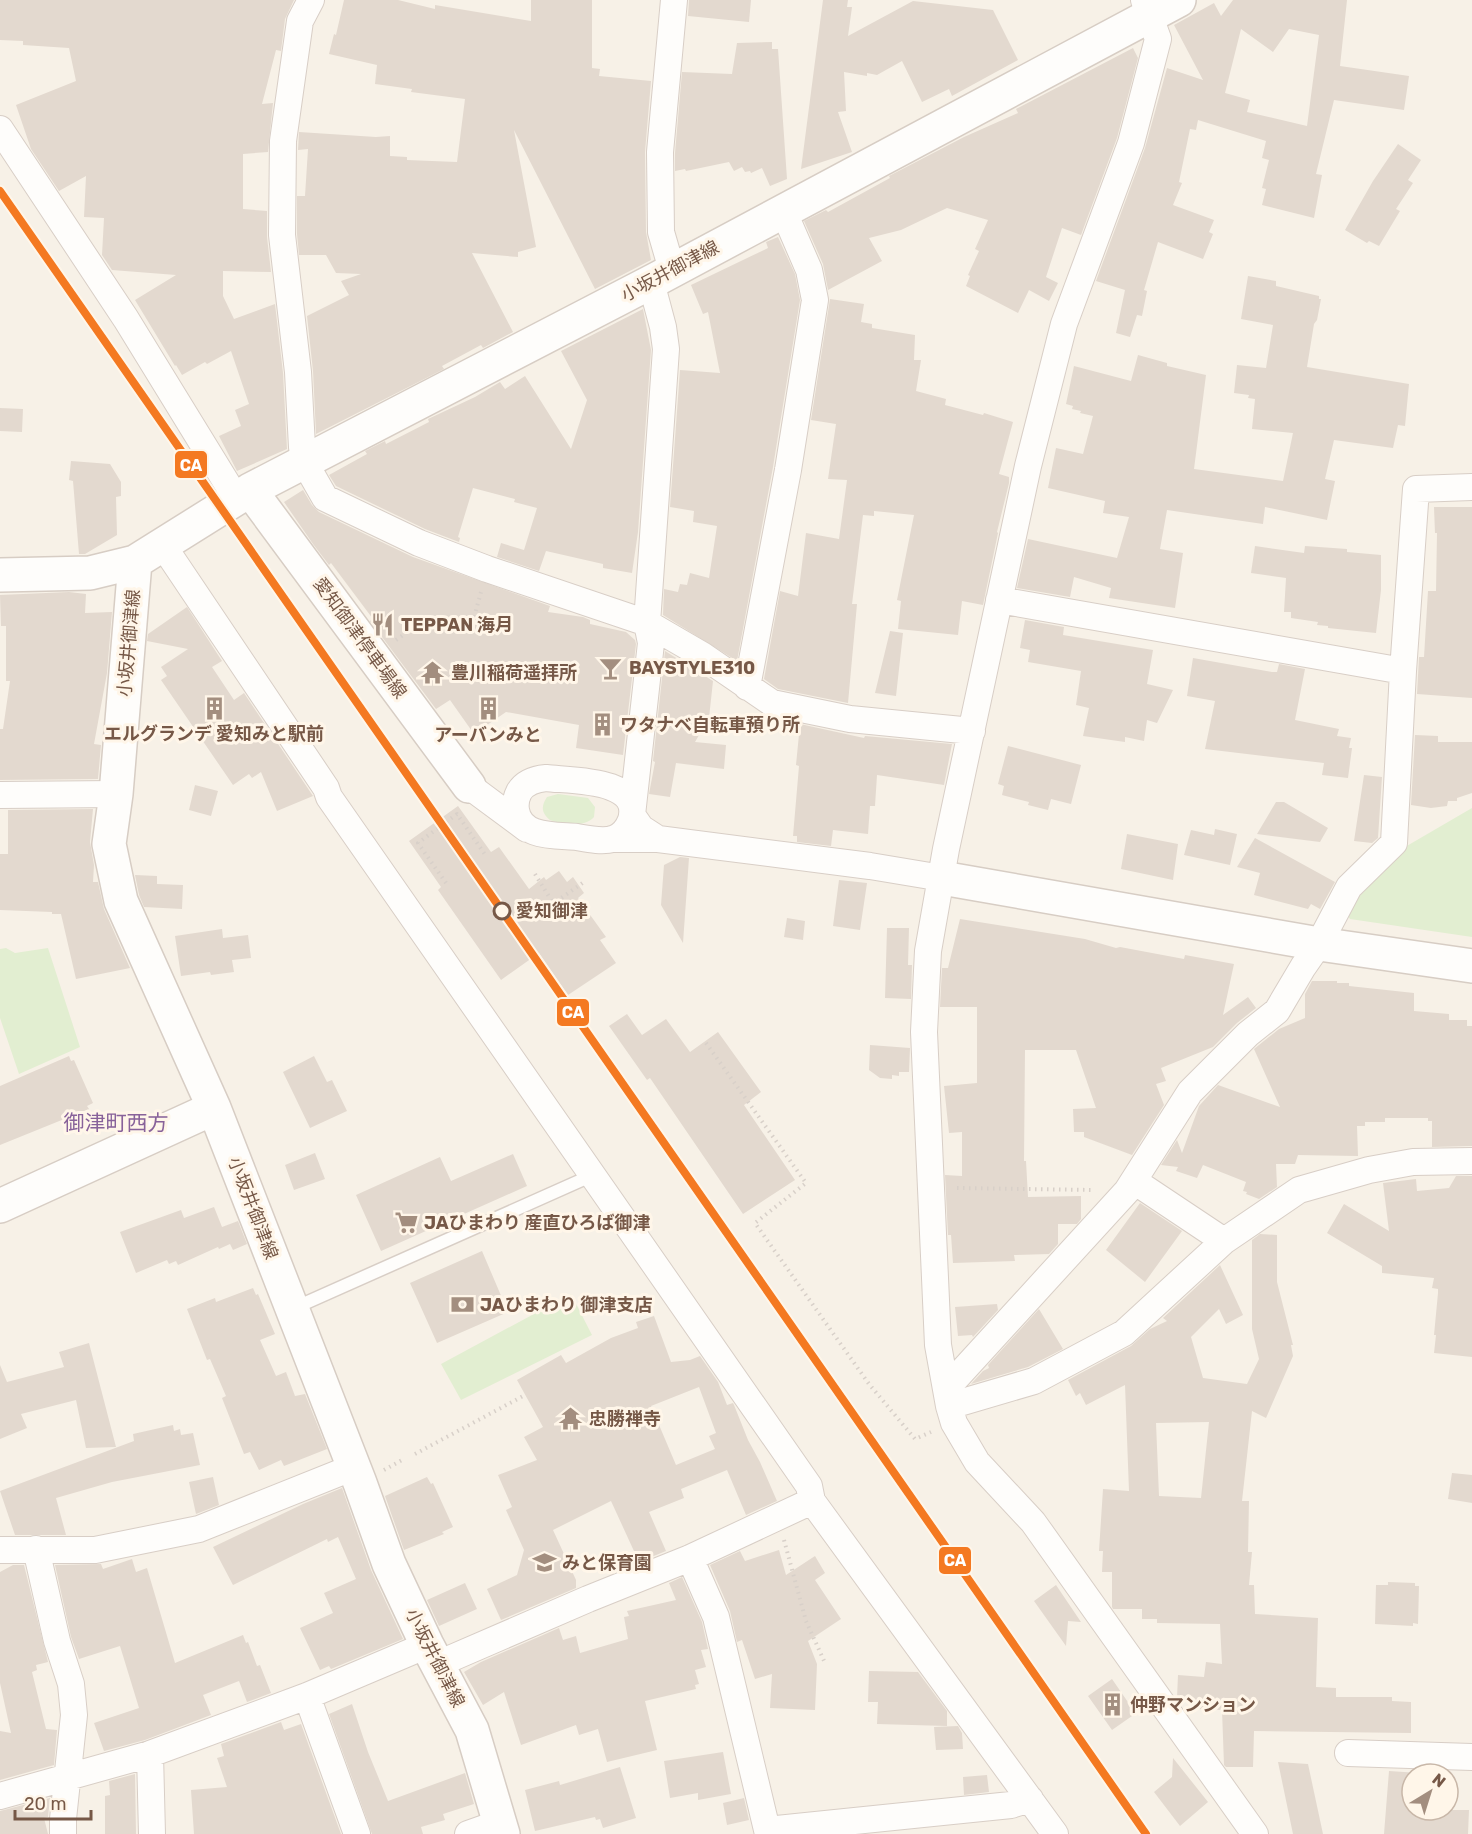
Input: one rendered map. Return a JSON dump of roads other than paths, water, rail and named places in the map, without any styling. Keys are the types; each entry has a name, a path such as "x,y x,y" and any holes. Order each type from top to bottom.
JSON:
{"main road":[{"name":"小坂井御津線","path":"0,575 90,573 135,562 243,494 662,276 1146,8 1179,0"},
{"name":"愛知御津停車場線","path":"243,494 374,657 478,793"},
{"name":"小坂井御津線","path":"135,562 116,794 109,844 121,901 214,1108 354,1467 389,1564 472,1730 501,1829"},
{"path":"942,878 1319,944 1472,966"},
{"path":"0,1206 214,1108"}],"street":[{"path":"311,0 300,21 285,120 282,235 298,372 302,447 305,463 325,498 419,543 487,569 646,622 702,655 772,703 850,718 972,731"},
{"path":"612,839 622,834 629,826 632,815 651,643 646,622 666,349 663,327 660,152 674,0"},
{"path":"1146,8 1158,39 1131,143 1064,324 1028,466 946,849 928,951 924,1032 938,1345 950,1406 977,1462 1033,1522 1253,1833"},
{"path":"0,129 243,494"},
{"path":"747,687 788,470 815,300 808,270 783,210"},
{"path":"950,1406 1130,1186 1190,1092 1248,1034 1277,1011 1319,944 1349,887 1394,843 1416,489 1472,488"},
{"path":"162,544 277,714 329,796 809,1486 812,1501 1055,1834"},
{"path":"999,600 1403,671"},
{"path":"478,793 507,797 535,779 546,778 634,786"},
{"path":"525,784 518,793 515,803 516,814 521,824 530,831"},
{"path":"607,785 618,788 626,795 631,805 632,815 641,828 658,839"},
{"path":"478,793 530,831 540,834 602,840 658,839 870,866 942,878"},
{"path":"0,795 116,794"},
{"path":"950,1406 1034,1381 1124,1333 1224,1241 1299,1190 1369,1170 1413,1162 1472,1161"},
{"path":"1130,1186 1224,1241"},
{"path":"0,1550 95,1550 199,1529 354,1467"},
{"path":"0,1796 150,1754 307,1696 433,1655 588,1599 690,1558 812,1501"},
{"path":"36,1549 57,1641 70,1684 74,1715 63,1834"},
{"path":"690,1558 716,1617 767,1832 1011,1805 1030,1799"},
{"path":"307,1696 357,1834"},
{"path":"74,1715 98,1770"},
{"path":"1348,1753 1472,1757"},
{"path":"150,1754 152,1834"},
{"path":"468,1834 501,1829"}],"lane":[{"path":"292,1308 593,1175"}],"place":[{"name":"TEPPAN 海月","path":"383,625"},
{"name":"BAYSTYLE310","path":"611,668"},
{"name":"豊川稲荷遥拝所","path":"433,673"},
{"name":"エルグランデ 愛知みと駅前","path":"214,708"},
{"name":"アーバンみと","path":"488,709"},
{"name":"ワタナベ自転車預り所","path":"602,725"},
{"name":"愛知御津","path":"502,911"},
{"name":"JAひまわり 産直ひろば御津","path":"406,1223"},
{"name":"JAひまわり 御津支店","path":"462,1305"},
{"name":"忠勝禅寺","path":"571,1419"},
{"name":"みと保育園","path":"544,1563"},
{"name":"仲野マンション","path":"1112,1705"}],"district":[{"name":"御津町西方","path":"116,1123"}]}
